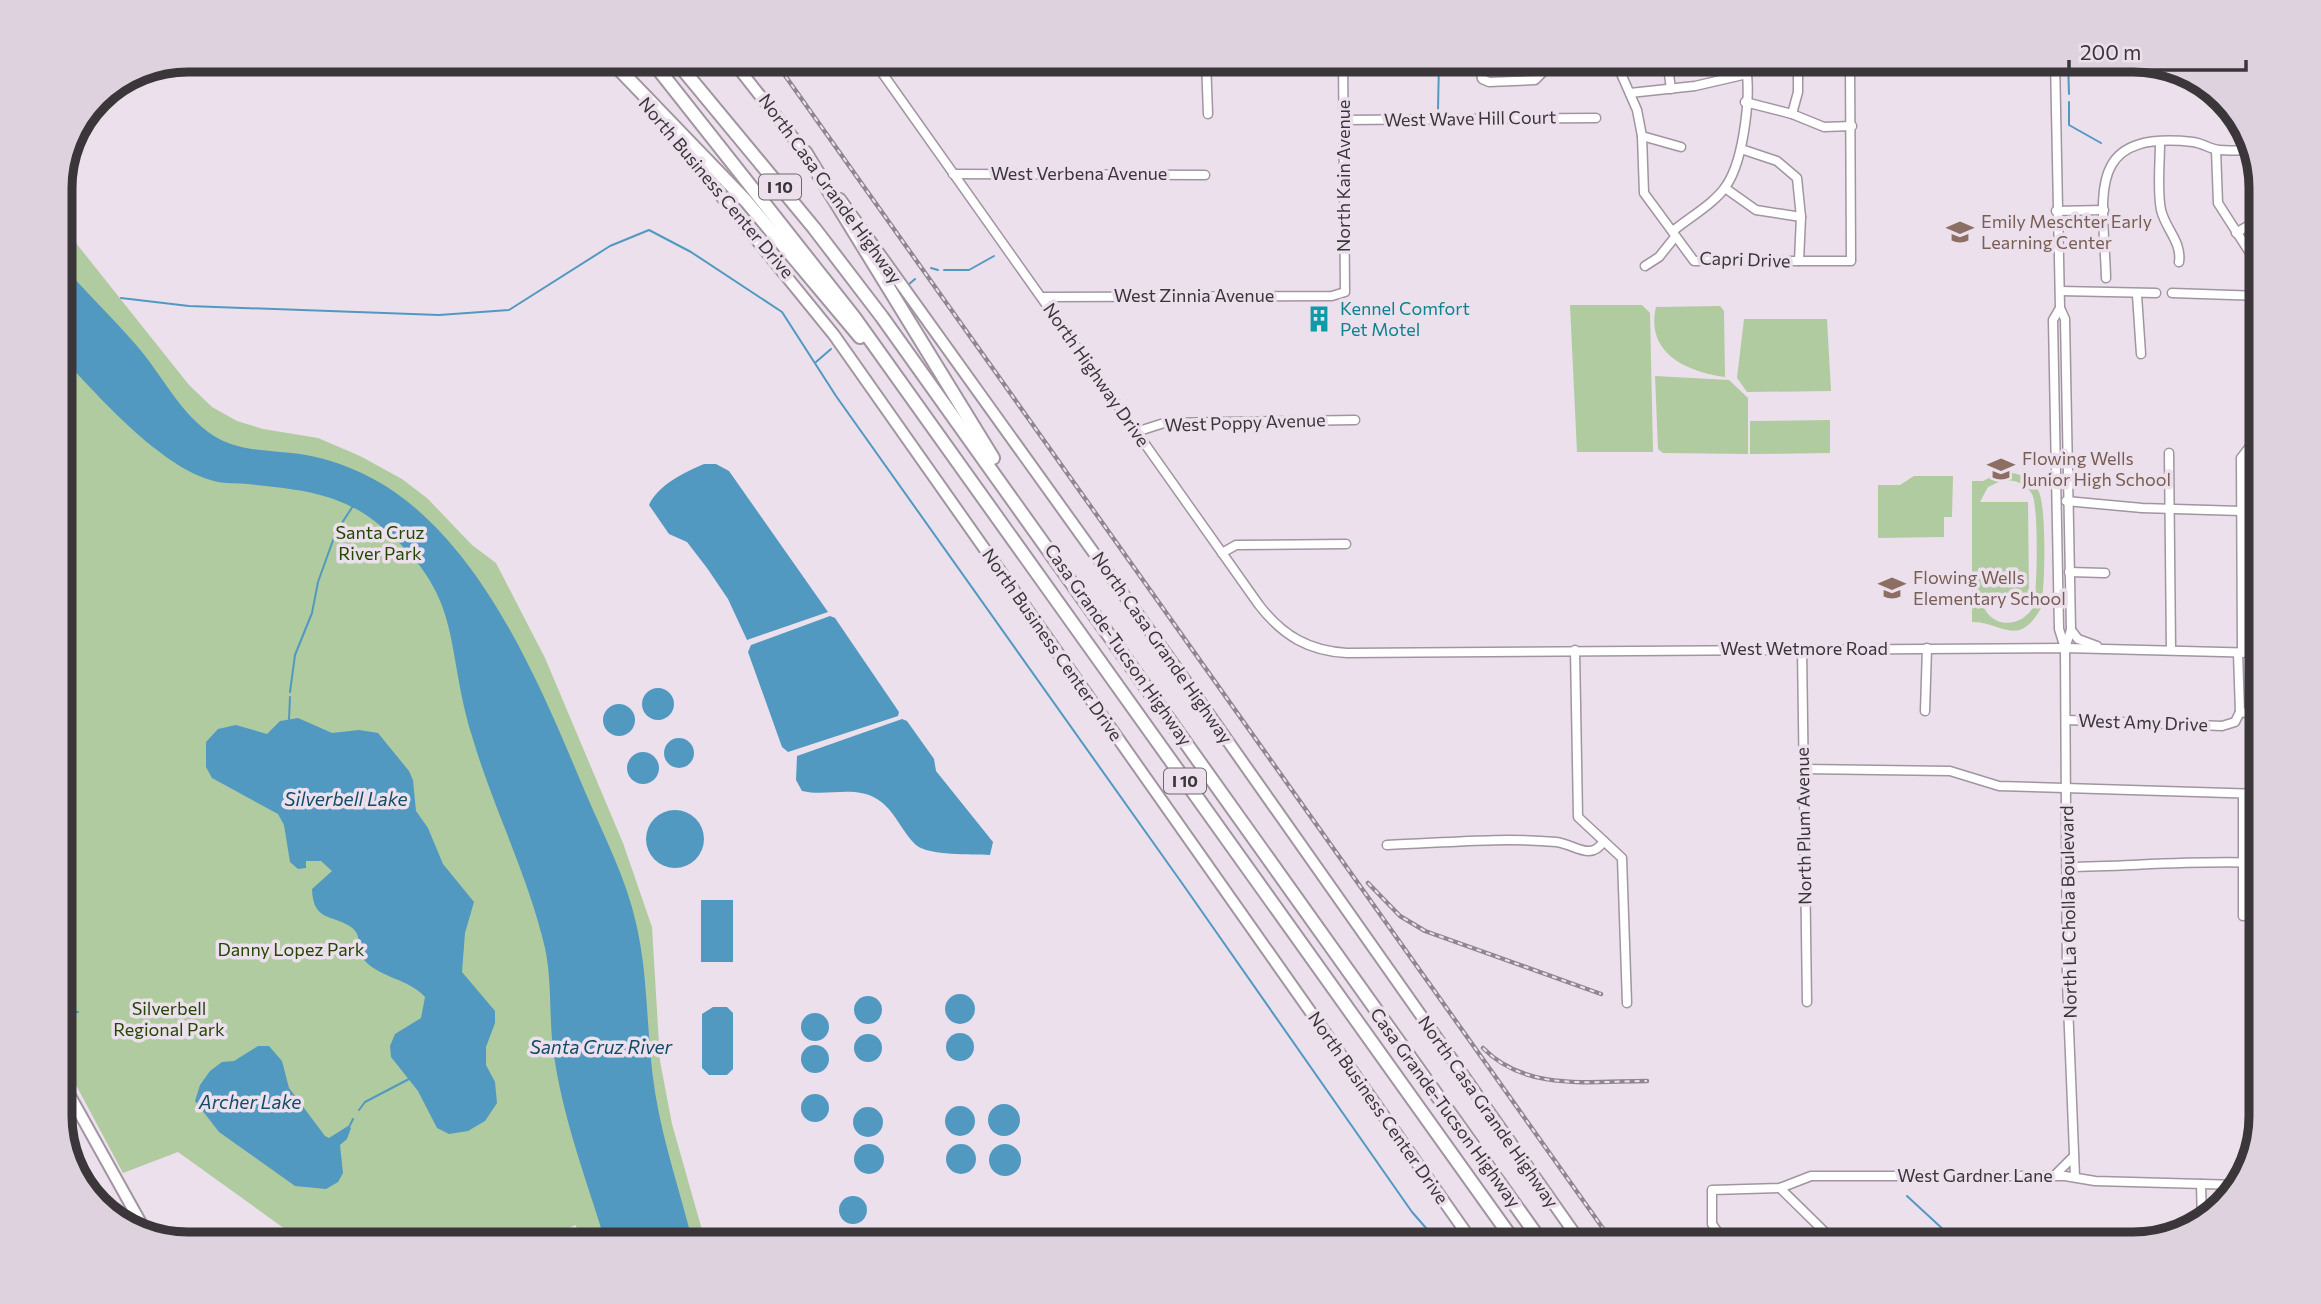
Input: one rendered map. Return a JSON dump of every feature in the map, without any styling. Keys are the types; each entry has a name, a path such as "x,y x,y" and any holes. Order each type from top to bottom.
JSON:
{"highway":[{"path":"622,72 746,201 921,410"},
{"name":"Casa Grande-Tucson Highway","path":"661,72 791,234 921,410 1507,1232"},
{"name":"Casa Grande-Tucson Highway","path":"685,72 814,228 1034,528 1534,1232"},
{"path":"805,152 1034,528"}],"main road":[{"name":"North Business Center Drive","path":"620,72 834,335 1466,1232"},
{"name":"North Casa Grande Highway","path":"742,72 805,152 1175,666 1574,1232"},
{"path":"72,1100 140,1222"}],"street":[{"name":"North Highway Drive","path":"882,72 1264,612 1285,633 1310,646 1347,653"},
{"path":"1206,72 1208,114"},
{"name":"North Kain Avenue","path":"1343,72 1345,292"},
{"path":"1481,72 1482,82 1532,81 1540,79 1542,72"},
{"name":"Capri Drive","path":"1620,72 1630,93 1642,136 1644,193 1694,261 1851,261 1852,126"},
{"path":"1669,72 1671,89"},
{"path":"1792,114 1798,92 1798,72"},
{"path":"1745,102 1792,114 1824,127 1852,126 1850,72"},
{"name":"North La Cholla Boulevard","path":"2054,72 2060,308 2065,319 2071,630 2066,648 2067,980 2075,1177"},
{"path":"1630,93 1671,89 1747,74 1741,149 1725,188 1674,234 1659,257 1645,265"},
{"name":"West Wave Hill Court","path":"1344,120 1596,118"},
{"path":"1642,136 1681,147"},
{"path":"2106,278 2104,181 2118,155 2125,148 2145,142 2193,142 2216,150 2243,150"},
{"path":"2160,142 2161,208 2166,225 2181,250 2179,262"},
{"path":"2110,146 2118,155"},
{"path":"1741,149 1777,161 1797,178 1801,217 1800,261"},
{"path":"2216,150 2218,203 2249,252"},
{"name":"West Verbena Avenue","path":"953,174 1205,175"},
{"path":"1725,188 1756,210 1801,217"},
{"path":"2056,211 2104,210"},
{"path":"2236,233 2249,225"},
{"path":"2060,291 2137,295 2156,293"},
{"name":"West Zinnia Avenue","path":"1042,298 1332,296 1345,292"},
{"path":"2172,293 2249,296"},
{"path":"2137,295 2141,354"},
{"name":"North La Cholla Boulevard","path":"2060,308 2053,320 2059,629 2066,648"},
{"name":"West Poppy Avenue","path":"1136,432 1164,423 1355,420"},
{"path":"2249,448 2241,458 2240,653 2240,712 2249,713"},
{"path":"2169,453 2171,650"},
{"path":"2057,501 2169,510 2241,511"},
{"path":"1222,553 1236,545 1346,544"},
{"path":"2069,572 2105,573"},
{"path":"2071,630 2078,639 2105,648"},
{"path":"1925,711 1927,648"},
{"name":"West Wetmore Road","path":"1347,653 2105,648 2249,653"},
{"name":"North Plum Avenue","path":"1802,649 1807,1002"},
{"path":"1575,650 1578,817 1622,858 1627,1003"},
{"name":"West Amy Drive","path":"2067,720 2222,726 2235,722 2240,712"},
{"path":"1803,769 1950,771 1999,786 2249,794"},
{"path":"2243,794 2244,916"},
{"path":"1387,845 1530,841 1557,842 1590,852 1598,850 1604,841"},
{"path":"2068,867 2151,865 2190,860 2249,862"},
{"path":"2054,1176 2074,1156"},
{"name":"West Gardner Lane","path":"1718,1232 1713,1224 1712,1190 1780,1188 1811,1176 2054,1176 2095,1181 2227,1185"},
{"path":"2201,1184 2202,1210"},
{"path":"1780,1188 1825,1232"}],"green space":[{"name":"Danny Lopez Park","path":"72,238 189,385 212,407 237,421 263,429 318,438 360,456 402,479 427,498 472,545 496,563 545,658 623,843 652,927 660,1061 672,1124 703,1232 580,1232 575,1225 562,1232 289,1232 178,1152 123,1173 72,1077"},
{"path":"1570,305 1642,305 1650,313 1653,452 1577,452"},
{"path":"1720,306 1724,311 1725,377 1697,371 1672,358 1657,337 1654,323 1656,307"},
{"path":"1744,319 1827,319 1831,391 1747,392 1737,378"},
{"path":"1655,376 1729,380 1748,398 1748,454 1663,453 1658,449"},
{"path":"1830,420 1830,453 1750,454 1750,421"},
{"path":"2001,472 2017,474 2031,481 2041,499 2044,548 2041,608 2033,620 2017,630 1972,622 1972,481 1983,481","holes":["2003,480 2016,482 2030,490 2036,515 2037,567 2034,606 2020,620 2012,622 1996,620 1989,615 1981,597 2029,596 2028,502 1980,502 1988,487"]},
{"path":"1914,476 1953,476 1952,517 1944,517 1944,537 1878,538 1878,485 1900,485"}],"water":[{"name":"Santa Cruz River","path":"72,276 137,346 182,406 202,427 234,445 329,461 384,485 439,530 491,598 553,716 614,857 632,906 643,965 658,1111 690,1232 602,1232 559,1085 553,1048 549,976 538,921 472,736 447,621 439,597 425,574 405,549 377,523 347,505 332,498 299,490 226,483 194,473 151,446 72,368"},
{"path":"704,464 716,464 729,471 828,612 747,640 728,599 707,568 687,542 669,534 649,505 665,485"},
{"path":"830,616 835,618 899,712 898,716 788,752 782,747 748,652 751,645"},
{"path":"658,688 669,693 674,704 669,715 658,720 647,715 642,704 647,693"},
{"path":"619,704 630,709 635,720 630,731 619,736 608,731 603,720 608,709"},
{"name":"Silverbell Lake","path":"298,718 332,733 359,730 378,733 409,771 413,780 416,811 428,828 443,864 474,902 465,933 462,972 495,1011 495,1023 486,1047 486,1065 495,1082 497,1103 485,1121 468,1131 449,1134 437,1128 418,1091 391,1057 390,1046 395,1034 421,1018 425,997 411,986 372,967 360,953 359,939 355,931 320,912 313,900 312,889 332,871 321,861 306,861 306,868 298,869 290,862 284,825 278,814 212,778 206,767 206,742 218,729 236,725 267,734 280,721"},
{"path":"902,719 907,721 934,759 936,771 993,842 990,855 940,853 922,849 911,839 889,809 868,795 802,791 796,780 797,756"},
{"path":"679,738 690,742 694,753 690,764 679,768 668,764 664,753 668,742"},
{"path":"643,752 654,757 659,768 654,779 643,784 632,779 627,768 632,757"},
{"path":"675,810 686,812 699,823 704,839 702,850 691,863 675,868 664,866 651,855 646,839 648,828 659,815"},
{"path":"701,900 733,900 733,962 701,962"},
{"path":"960,994 966,995 974,1003 974,1015 966,1023 960,1024 954,1023 946,1015 945,1009 946,1003 954,995"},
{"path":"868,996 878,1000 882,1010 878,1020 868,1024 858,1020 854,1010 858,1000"},
{"path":"713,1007 727,1007 733,1013 733,1069 727,1075 709,1075 702,1068 702,1014"},
{"path":"815,1013 825,1017 829,1027 825,1037 815,1041 805,1037 801,1027 805,1017"},
{"path":"960,1033 970,1037 974,1047 970,1057 960,1061 950,1057 946,1047 950,1037"},
{"path":"868,1034 878,1038 882,1048 878,1058 868,1062 858,1058 854,1048 858,1038"},
{"path":"815,1045 825,1049 829,1059 825,1069 815,1073 805,1069 801,1059 805,1049"},
{"name":"Archer Lake","path":"258,1046 269,1046 282,1061 289,1088 325,1136 329,1138 348,1126 351,1128 347,1139 340,1145 343,1173 338,1182 326,1189 295,1186 219,1132 195,1101 200,1085 210,1071 222,1062 234,1061"},
{"path":"815,1094 825,1098 829,1108 825,1118 815,1122 805,1118 801,1108 805,1098"},
{"path":"1004,1104 1015,1109 1020,1120 1015,1131 1004,1136 993,1131 988,1120 993,1109"},
{"path":"960,1106 971,1110 975,1121 971,1132 960,1136 949,1132 945,1121 949,1110"},
{"path":"868,1107 879,1111 883,1122 879,1133 868,1137 857,1133 853,1122 857,1111"},
{"path":"869,1144 880,1148 884,1159 880,1170 869,1174 858,1170 854,1159 858,1148"},
{"path":"961,1144 972,1148 976,1159 972,1170 961,1174 950,1170 946,1159 950,1148"},
{"path":"1005,1144 1017,1148 1021,1160 1017,1172 1005,1176 993,1172 989,1160 993,1148"},
{"path":"853,1196 863,1200 867,1210 863,1220 853,1224 843,1220 839,1210 843,1200"},
{"path":"726,1228 731,1232 712,1232"}],"waterway":[{"path":"1438,110 1439,72"},
{"path":"2068,72 2069,94"},
{"path":"2069,102 2069,125 2101,143"},
{"path":"121,298 189,306 439,315 509,310 610,246 649,230 691,252 782,312 836,396 1412,1212 1430,1232"},
{"path":"944,270 969,270 994,256"},
{"path":"931,268 938,270"},
{"path":"908,285 915,279"},
{"path":"816,362 831,349"},
{"path":"290,692 295,655 312,613 318,582 336,532 353,506"},
{"path":"289,719 290,697"},
{"path":"72,1012 78,1012"},
{"path":"359,1110 365,1102 409,1079"},
{"path":"349,1127 353,1119"},
{"path":"1907,1196 1946,1232"}],"railway":[{"path":"783,72 1605,1232"},
{"path":"1368,883 1400,916 1425,931 1601,994"},
{"path":"1483,1048 1500,1062 1539,1078 1582,1082 1647,1081"}],"place":[{"name":"Emily Meschter Early Learning Center","path":"1960,232"},
{"name":"Kennel Comfort Pet Motel","path":"1319,319"},
{"name":"Flowing Wells Junior High School","path":"2001,469"},
{"name":"Flowing Wells Elementary School","path":"1892,588"}],"park label":[{"name":"Santa Cruz River Park","path":"380,543"},
{"name":"Silverbell Regional Park","path":"169,1019"}]}
